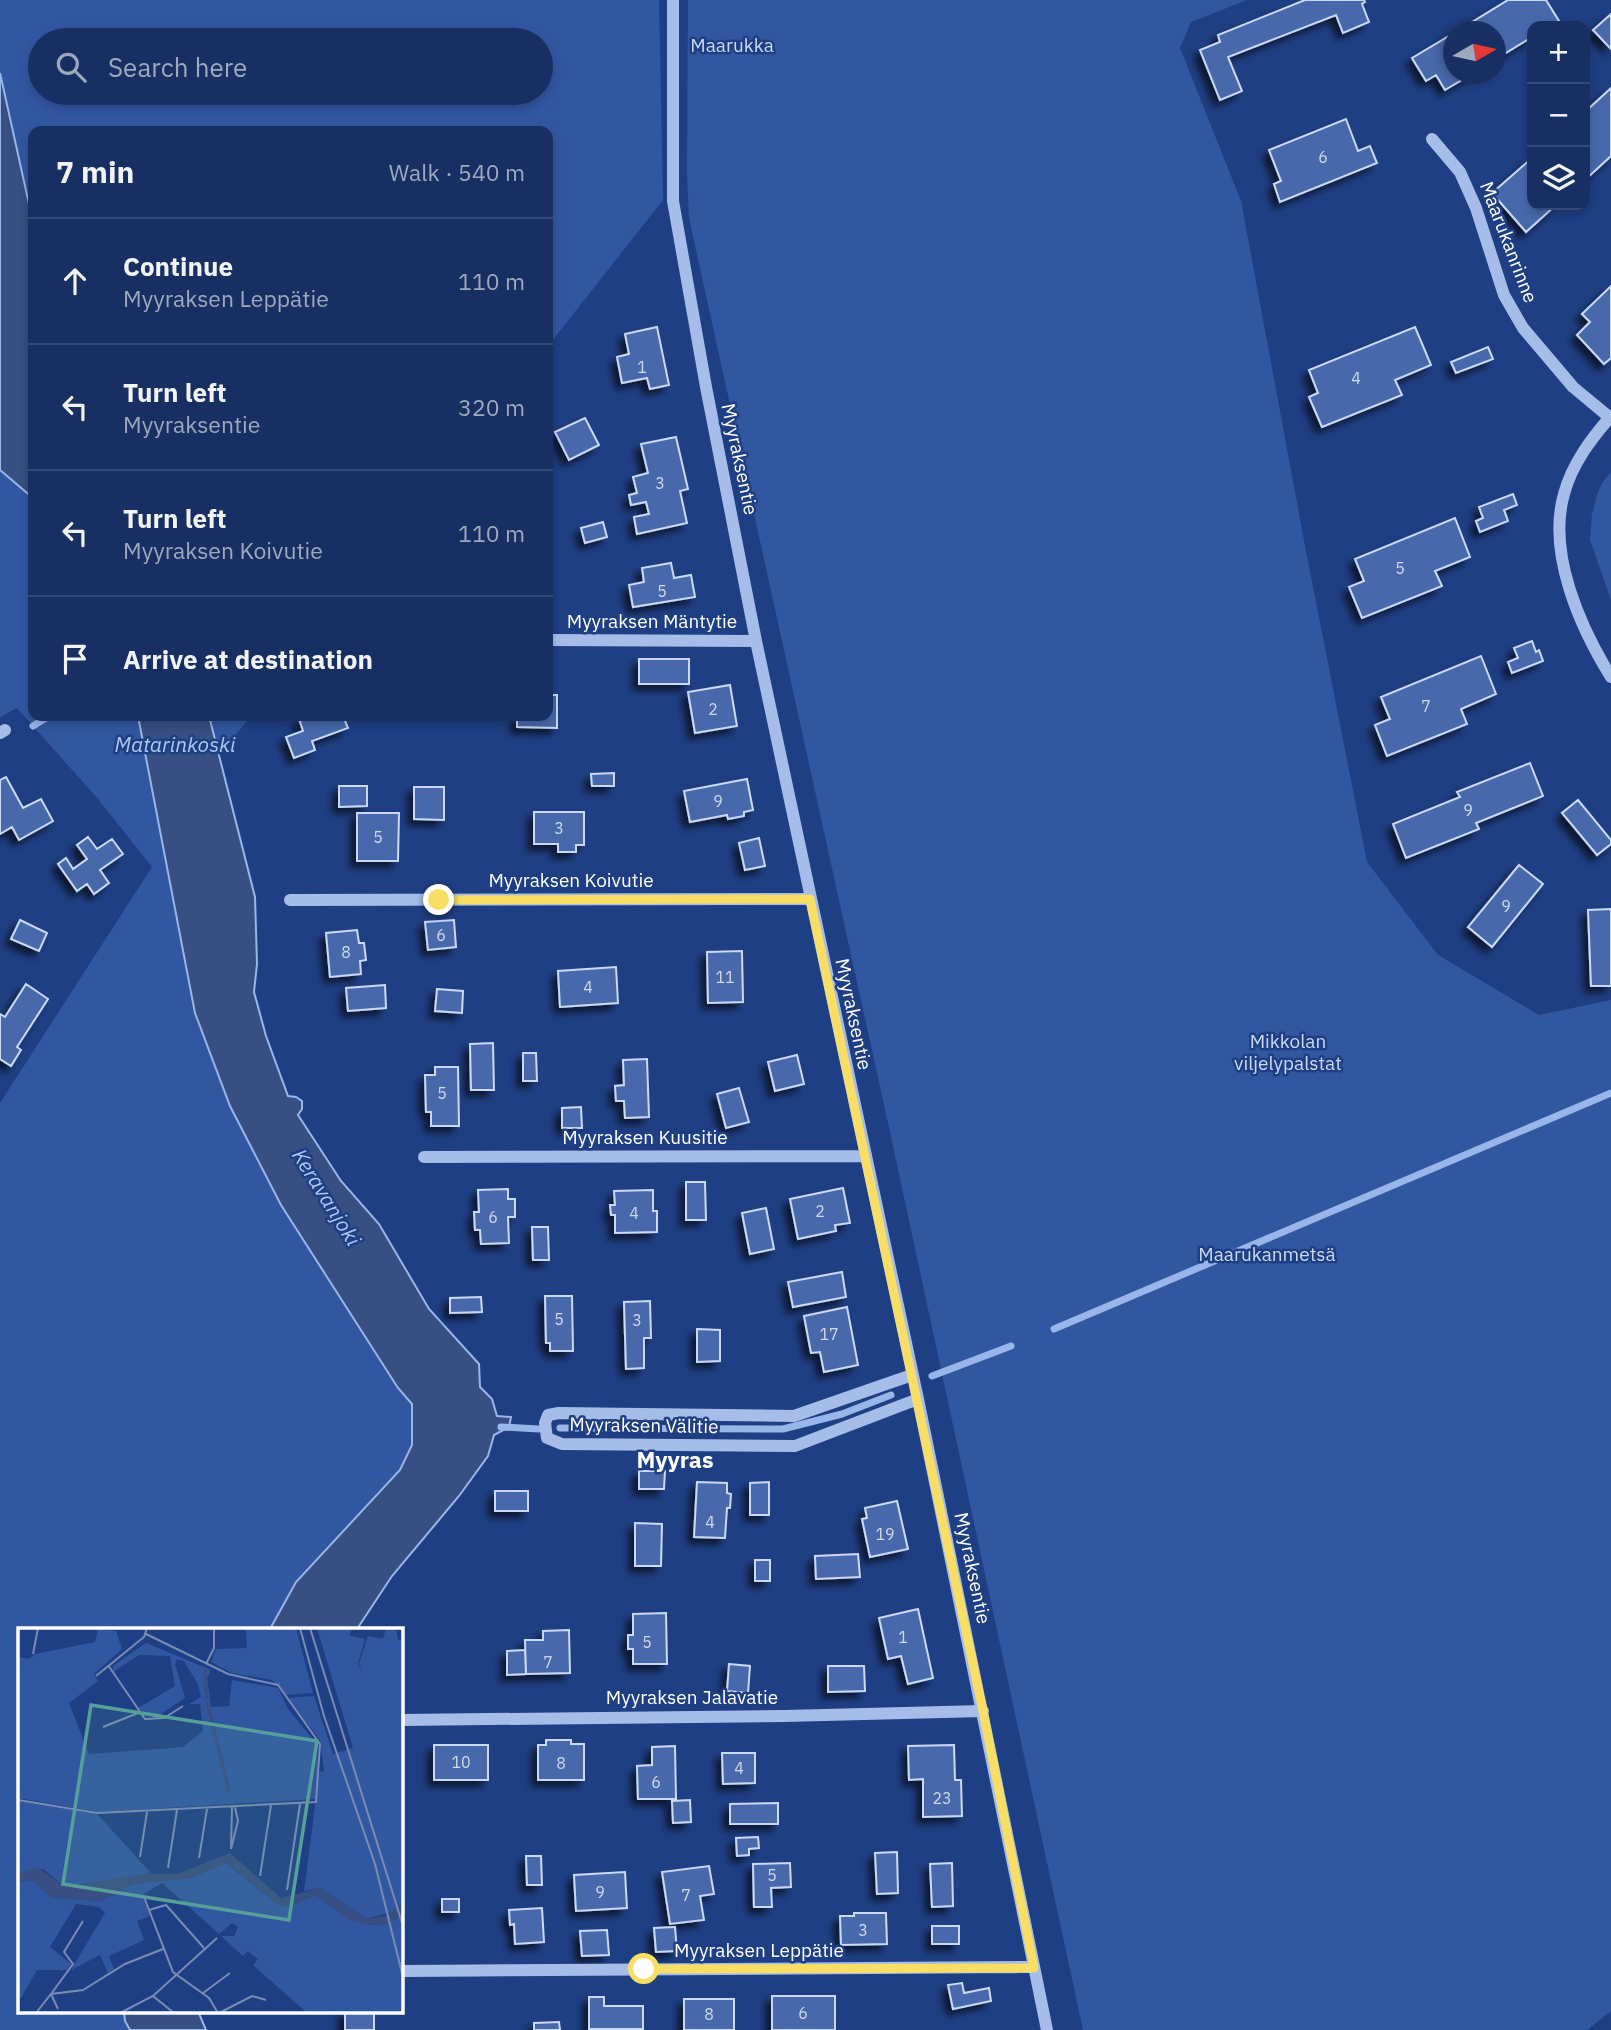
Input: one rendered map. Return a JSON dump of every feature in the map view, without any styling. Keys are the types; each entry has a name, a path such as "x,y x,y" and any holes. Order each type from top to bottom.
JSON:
{"street":[{"name":"Myyraksentie","path":"673,0 673,201 706,387 756,641 918,1399 1047,2030"},
{"name":"Maarukanrinne","path":"1432,139 1460,172 1476,208 1504,295 1523,328 1573,387 1610,417"},
{"path":"1610,417 1574,467 1563,495 1559,525 1562,556 1577,612 1611,677"},
{"name":"Myyraksen Mäntytie","path":"553,640 756,641"},
{"name":"Myyraksen Koivutie","path":"290,900 810,899"},
{"name":"Myyraksen Kuusitie","path":"424,1157 865,1156"},
{"name":"Myyraksen Välitie","path":"912,1376 794,1416 559,1413 548,1415 545,1423 547,1438 562,1444 795,1446 918,1399"},
{"name":"Myyraksen Jalavatie","path":"402,1720 983,1711"},
{"name":"Myyraksen Leppätie","path":"402,1971 1034,1968"}],"green space":[{"path":"0,0 659,0 663,200 553,340 553,126 28,126 28,199 0,73"},
{"name":"Maarukanmetsä","path":"688,0 1247,0 1191,22 1180,48 1241,201 1367,862 1438,955 1539,1015 1611,1000 1611,2011 1587,2030 1083,2030 890,1132 689,218"},
{"path":"0,470 28,494 28,720 17,708 0,717"},
{"path":"1611,472 1611,600 1590,540 1597,495"},
{"path":"29,721 139,721 195,1013 230,1106 281,1205 398,1388 412,1404 412,1445 400,1470 296,1582 271,1628 18,1628 18,2012 124,2012 130,2030 0,2030 0,1103 152,867 98,799"},
{"path":"210,721 247,721 219,755"}],"water":[{"path":"0,73 28,199 28,494 0,470"},
{"path":"139,721 210,721 255,897 257,964 254,992 266,1036 288,1096 302,1101 302,1109 298,1115 341,1181 379,1224 429,1309 479,1364 480,1387 492,1399 497,1416 511,1417 509,1427 494,1435 488,1456 459,1496 392,1576 358,1628 271,1628 296,1582 400,1470 412,1445 412,1404 398,1388 281,1205 230,1106 195,1013"},
{"path":"124,2012 198,2012 206,2030 130,2030"}],"building":[{"path":"1305,0 1364,0 1362,4 1369,22 1343,33 1336,15 1228,57 1242,91 1220,100 1200,50 1220,42 1218,35"},
{"path":"1508,0 1546,0 1559,21 1527,21 1527,40 1506,53 1506,21 1474,21"},
{"path":"1611,14 1611,49 1593,30"},
{"path":"1443,40 1443,84 1455,84 1445,90 1436,75 1426,81 1412,58"},
{"path":"1611,88 1611,156 1590,175 1590,147 1590,107"},
{"path":"1346,119 1358,151 1370,146 1377,163 1280,202 1274,184 1281,181 1269,150"},
{"path":"1527,162 1527,210 1550,210 1526,232 1492,193"},
{"path":"1611,286 1611,358 1604,364 1577,335 1590,322 1582,314"},
{"path":"657,327 669,385 650,389 647,378 622,383 617,357 629,354 625,334"},
{"path":"1415,327 1431,365 1395,380 1402,395 1322,427 1309,397 1318,393 1309,370"},
{"path":"1488,347 1493,359 1456,373 1451,362"},
{"path":"585,418 599,445 569,460 555,432"},
{"path":"676,437 688,489 680,491 687,523 637,534 634,517 649,514 646,502 631,505 629,495 637,493 633,477 648,473 641,444"},
{"path":"1513,494 1517,505 1504,510 1508,521 1480,532 1476,521 1483,518 1479,507"},
{"path":"1455,518 1470,557 1435,571 1442,586 1362,618 1349,587 1364,581 1355,559"},
{"path":"603,522 607,537 585,543 581,528"},
{"path":"671,563 674,578 691,575 695,597 633,607 629,585 644,582 642,568"},
{"path":"1532,641 1543,661 1512,673 1508,662 1518,658 1514,648"},
{"path":"1481,656 1496,694 1461,709 1467,724 1387,756 1375,725 1390,719 1381,697"},
{"path":"639,659 689,659 689,684 639,684"},
{"path":"730,685 737,726 695,733 688,692"},
{"path":"553,695 557,695 557,728 517,727 517,721 553,721"},
{"path":"300,721 345,721 348,728 312,741 315,750 294,758 286,737 303,731"},
{"path":"1530,763 1543,796 1476,823 1479,829 1406,858 1393,824 1460,797 1457,792"},
{"path":"614,773 614,786 592,786 591,774"},
{"path":"6,777 23,808 41,799 53,821 19,840 12,827 0,834 0,780"},
{"path":"747,779 753,810 744,812 744,816 728,819 727,815 690,822 684,791"},
{"path":"339,786 367,786 367,806 339,807"},
{"path":"414,787 444,787 444,820 414,819"},
{"path":"1578,800 1611,840 1611,844 1597,855 1562,813"},
{"path":"534,812 584,812 584,845 576,845 576,852 558,852 558,844 534,844"},
{"path":"357,813 399,813 398,861 357,861"},
{"path":"88,837 97,849 112,839 123,854 100,870 109,883 94,894 87,884 77,891 58,864 66,858 73,869 87,859 77,845"},
{"path":"759,838 765,866 745,870 739,843"},
{"path":"1519,865 1543,884 1492,947 1468,927"},
{"path":"1611,909 1611,986 1591,986 1588,910"},
{"path":"20,920 47,933 39,951 11,939"},
{"path":"454,920 456,947 428,950 425,922"},
{"path":"357,930 359,943 364,943 366,960 360,961 361,974 330,977 326,933"},
{"path":"742,951 743,1002 708,1003 707,952"},
{"path":"616,967 618,1003 560,1007 558,971"},
{"path":"26,984 48,999 17,1047 21,1050 11,1066 0,1059 0,1014 5,1017"},
{"path":"385,985 386,1008 348,1011 346,988"},
{"path":"437,989 463,991 462,1013 435,1011"},
{"path":"493,1043 494,1090 471,1090 470,1044"},
{"path":"523,1053 536,1053 537,1081 523,1081"},
{"path":"797,1055 804,1084 775,1091 768,1062"},
{"path":"647,1059 649,1117 625,1118 624,1101 616,1101 615,1086 624,1085 623,1060"},
{"path":"435,1067 458,1067 459,1126 431,1126 431,1112 426,1112 425,1075 435,1075"},
{"path":"739,1088 749,1122 726,1128 717,1094"},
{"path":"581,1107 582,1128 562,1128 562,1108"},
{"path":"686,1182 705,1182 706,1220 686,1220"},
{"path":"843,1188 850,1223 835,1225 836,1231 798,1239 790,1199"},
{"path":"508,1189 508,1199 515,1199 515,1217 508,1217 509,1243 481,1244 480,1230 475,1230 474,1212 479,1212 478,1190"},
{"path":"653,1190 657,1232 615,1233 615,1215 611,1215 610,1205 615,1205 614,1191"},
{"path":"766,1208 774,1249 750,1254 742,1213"},
{"path":"532,1227 548,1227 549,1260 533,1260"},
{"path":"842,1272 846,1297 793,1307 788,1282"},
{"path":"545,1296 572,1296 573,1351 550,1351 550,1343 546,1343"},
{"path":"481,1297 482,1312 450,1313 450,1298"},
{"path":"650,1301 651,1338 644,1338 644,1368 626,1369 624,1302"},
{"path":"847,1307 858,1365 824,1372 820,1352 811,1353 804,1316"},
{"path":"697,1329 720,1330 720,1361 697,1362"},
{"path":"639,1471 665,1471 664,1489 639,1489"},
{"path":"697,1482 727,1483 727,1493 731,1494 725,1538 694,1537"},
{"path":"769,1482 769,1515 750,1515 750,1483"},
{"path":"495,1491 528,1491 528,1511 495,1511"},
{"path":"897,1501 908,1549 870,1557 862,1519 867,1518 865,1508"},
{"path":"635,1523 662,1524 661,1566 635,1566"},
{"path":"858,1554 860,1577 816,1579 815,1556"},
{"path":"755,1560 770,1560 770,1581 755,1581"},
{"path":"918,1609 933,1678 908,1684 901,1656 888,1659 879,1618"},
{"path":"666,1613 667,1664 633,1664 633,1649 628,1649 628,1635 633,1635 633,1614"},
{"path":"569,1630 570,1673 526,1674 525,1640 543,1640 543,1631"},
{"path":"525,1650 526,1674 507,1675 507,1651"},
{"path":"729,1664 750,1666 748,1693 727,1691"},
{"path":"828,1666 864,1666 865,1691 828,1692"},
{"path":"546,1740 571,1740 571,1744 584,1744 584,1780 538,1780 538,1745 546,1745"},
{"path":"434,1745 488,1745 488,1780 434,1780"},
{"path":"954,1745 955,1780 961,1780 962,1816 923,1817 923,1779 909,1780 908,1746"},
{"path":"675,1746 676,1799 638,1799 637,1766 652,1765 652,1747"},
{"path":"722,1753 755,1753 755,1783 723,1784"},
{"path":"690,1800 691,1822 673,1823 672,1801"},
{"path":"778,1803 778,1824 730,1824 730,1804"},
{"path":"758,1837 759,1848 749,1849 749,1855 737,1856 736,1838"},
{"path":"897,1852 898,1893 877,1894 875,1853"},
{"path":"526,1856 541,1856 542,1885 527,1885"},
{"path":"790,1863 791,1887 771,1888 772,1907 754,1907 753,1864"},
{"path":"952,1863 953,1906 932,1907 930,1864"},
{"path":"709,1866 714,1894 700,1896 704,1920 670,1924 662,1872"},
{"path":"625,1872 627,1908 576,1911 574,1875"},
{"path":"442,1899 459,1899 459,1912 442,1912"},
{"path":"542,1908 544,1942 515,1944 514,1924 510,1925 509,1910"},
{"path":"854,1913 886,1913 887,1944 841,1945 840,1916 854,1916"},
{"path":"932,1926 959,1926 959,1944 932,1944"},
{"path":"675,1927 677,1951 656,1952 654,1928"},
{"path":"607,1930 609,1955 582,1956 580,1931"},
{"path":"962,1983 964,1993 989,1988 991,2001 953,2009 948,1985"},
{"path":"772,1996 835,1996 835,2030 772,2030"},
{"path":"589,1997 604,1997 604,2006 643,2006 643,2029 589,2029"},
{"path":"684,1999 734,1999 734,2030 684,2030"},
{"path":"345,2012 374,2012 374,2030 345,2030"},
{"path":"559,2022 560,2030 534,2030 534,2023"}],"waterway":[{"path":"33,726 41,721"},
{"path":"1054,1329 1611,1093"},
{"path":"932,1376 1011,1346"},
{"path":"560,1428 783,1429 842,1414 891,1395"},
{"path":"501,1427 539,1429"}],"district":[{"name":"Myyras","path":"675,1459"}],"route":[{"path":"439,900 810,899 918,1399 1034,1968 644,1969"}],"park label":[{"name":"Maarukka","path":"732,45"},
{"name":"Mikkolan viljelypalstat","path":"1288,1052"}],"water label":[{"name":"Matarinkoski","path":"175,744"},
{"name":"Keravanjoki","path":"327,1197"}]}
